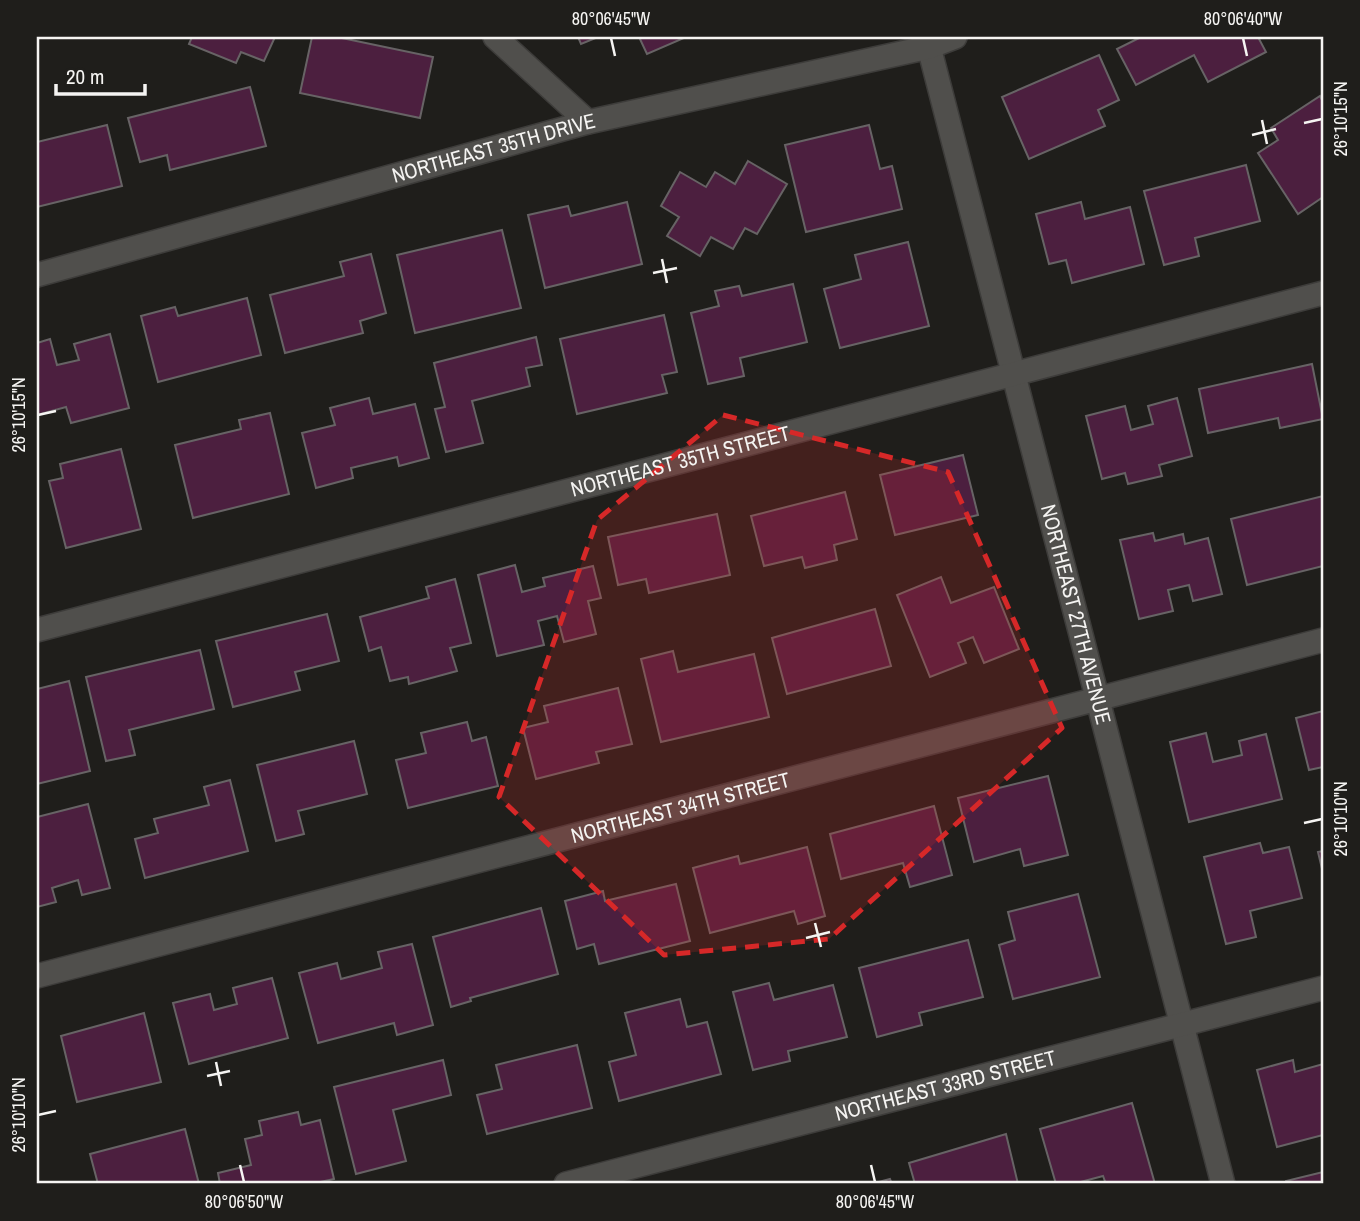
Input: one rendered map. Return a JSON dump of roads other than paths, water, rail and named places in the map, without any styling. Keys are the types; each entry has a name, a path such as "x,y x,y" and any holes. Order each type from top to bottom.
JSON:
{"street":[{"path":"495,37 588,122"},
{"name":"NORTHEAST 35TH DRIVE","path":"37,275 588,122 929,47 956,37"},
{"name":"NORTHEAST 27TH AVENUE","path":"929,47 1223,1184"},
{"name":"NORTHEAST 35TH STREET","path":"37,630 1323,293"},
{"name":"NORTHEAST 34TH STREET","path":"37,976 1323,640"},
{"name":"NORTHEAST 33RD STREET","path":"566,1184 1323,988"}]}
